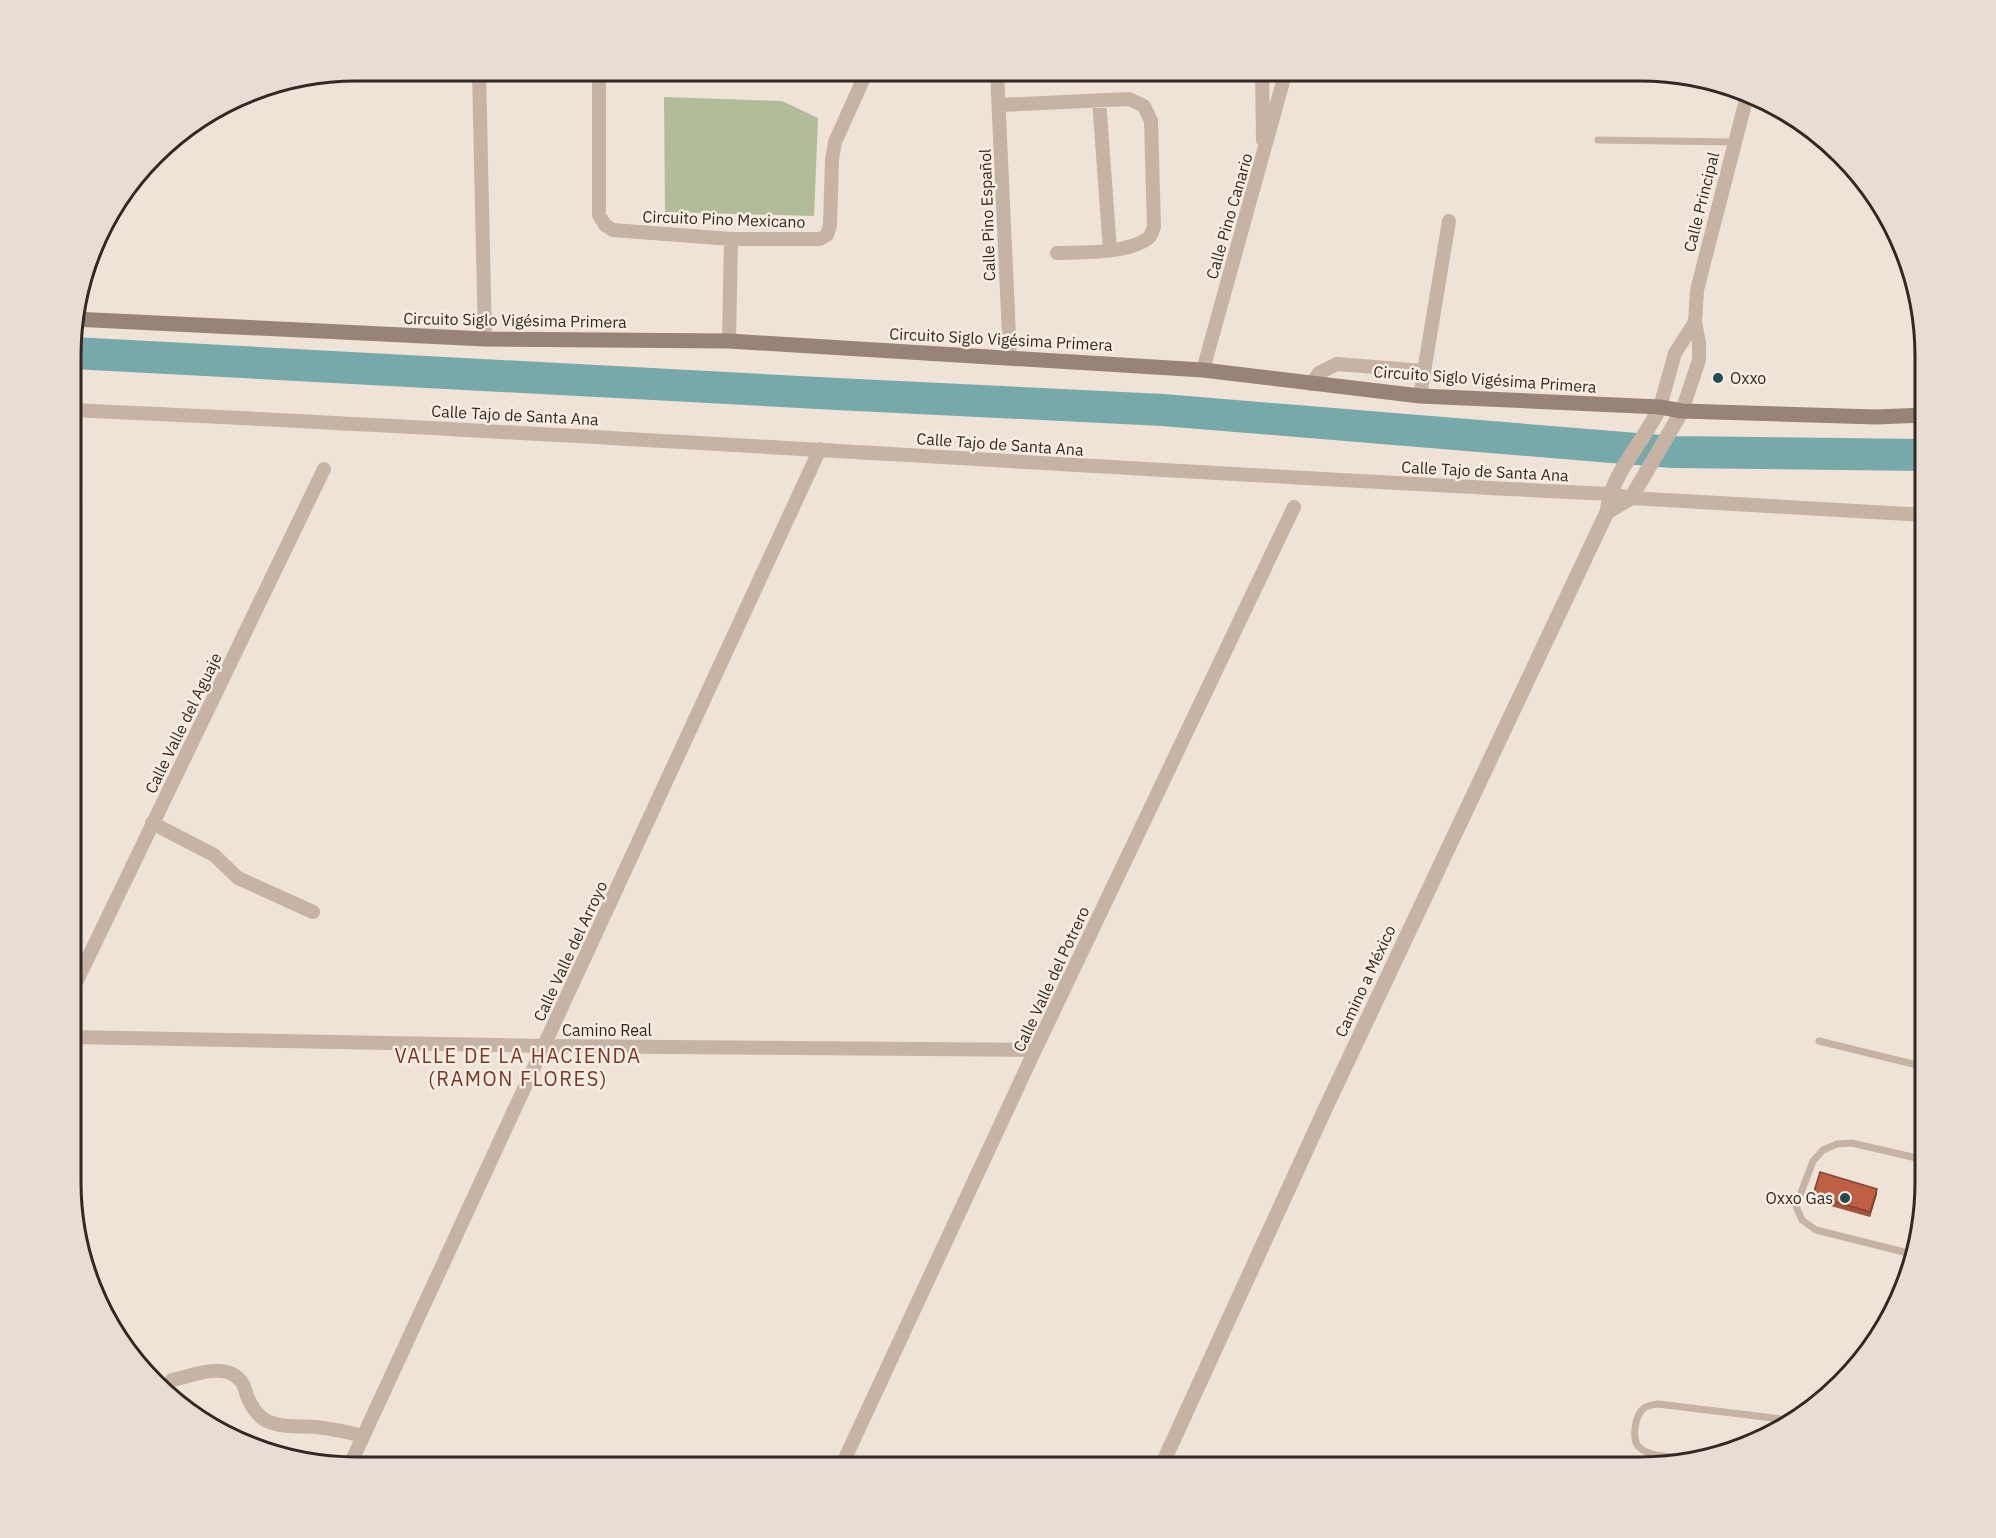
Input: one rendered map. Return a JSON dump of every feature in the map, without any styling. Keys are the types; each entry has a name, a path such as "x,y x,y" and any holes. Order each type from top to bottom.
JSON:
{"main road":[{"name":"Circuito Siglo Vigésima Primera","path":"83,319 485,339 729,341 1203,370 1420,396 1660,407 1682,411 1915,416"}],"street":[{"path":"479,81 485,339"},
{"name":"Circuito Pino Mexicano","path":"599,81 598,215 605,225 613,230 731,239 820,239 827,235 830,225 832,160 835,142 862,81"},
{"name":"Calle Pino Español","path":"998,81 1010,358"},
{"path":"1262,81 1263,157"},
{"name":"Calle Pino Canario","path":"1203,370 1283,81"},
{"path":"999,105 1129,99 1144,106 1151,121 1154,228 1149,238 1134,245 1110,250 1057,253"},
{"path":"1099,100 1110,250"},
{"name":"Calle Principal","path":"1634,494 1682,411 1699,360 1695,322 1697,290 1735,142 1748,103"},
{"path":"1420,396 1449,220"},
{"path":"729,341 731,239"},
{"path":"1660,407 1675,352 1695,322"},
{"path":"1311,384 1319,373 1337,364 1424,371"},
{"name":"Camino a México","path":"1166,1457 1321,1118 1608,512 1610,494 1653,424 1660,407"},
{"name":"Calle Tajo de Santa Ana","path":"81,410 820,449 1307,479 1634,494 1915,514"},
{"name":"Calle Valle del Arroyo","path":"354,1457 820,449"},
{"name":"Calle Valle del Aguaje","path":"81,959 152,823 324,469"},
{"path":"1608,512 1634,494"},
{"name":"Calle Valle del Potrero","path":"847,1457 1035,1050 1294,507"},
{"path":"152,823 214,855 238,878 313,912"},
{"name":"Camino Real","path":"81,1037 544,1046 1035,1050"},
{"path":"172,1380 213,1371 231,1373 243,1383 250,1405 267,1421 281,1425 328,1428 363,1436"}],"lane":[{"path":"1598,140 1735,142"},
{"path":"1819,1041 1915,1065"},
{"path":"1906,1253 1816,1230 1802,1220 1797,1206 1813,1161 1823,1150 1837,1144 1852,1143 1915,1158"},
{"path":"1667,1455 1648,1452 1638,1446 1635,1438 1637,1421 1645,1407 1658,1404 1779,1419"}],"green space":[{"path":"664,97 782,101 818,118 814,216 665,212"}],"building":[{"name":"Oxxo Gas","path":"1820,1172 1877,1189 1870,1212 1813,1195"}],"waterway":[{"path":"81,353 1163,410 1673,452 1915,455"}],"place":[{"name":"Oxxo","path":"1718,378"},
{"name":"Oxxo Gas","path":"1845,1198"}],"district":[{"name":"VALLE DE LA HACIENDA (RAMON FLORES)","path":"518,1068"}]}
